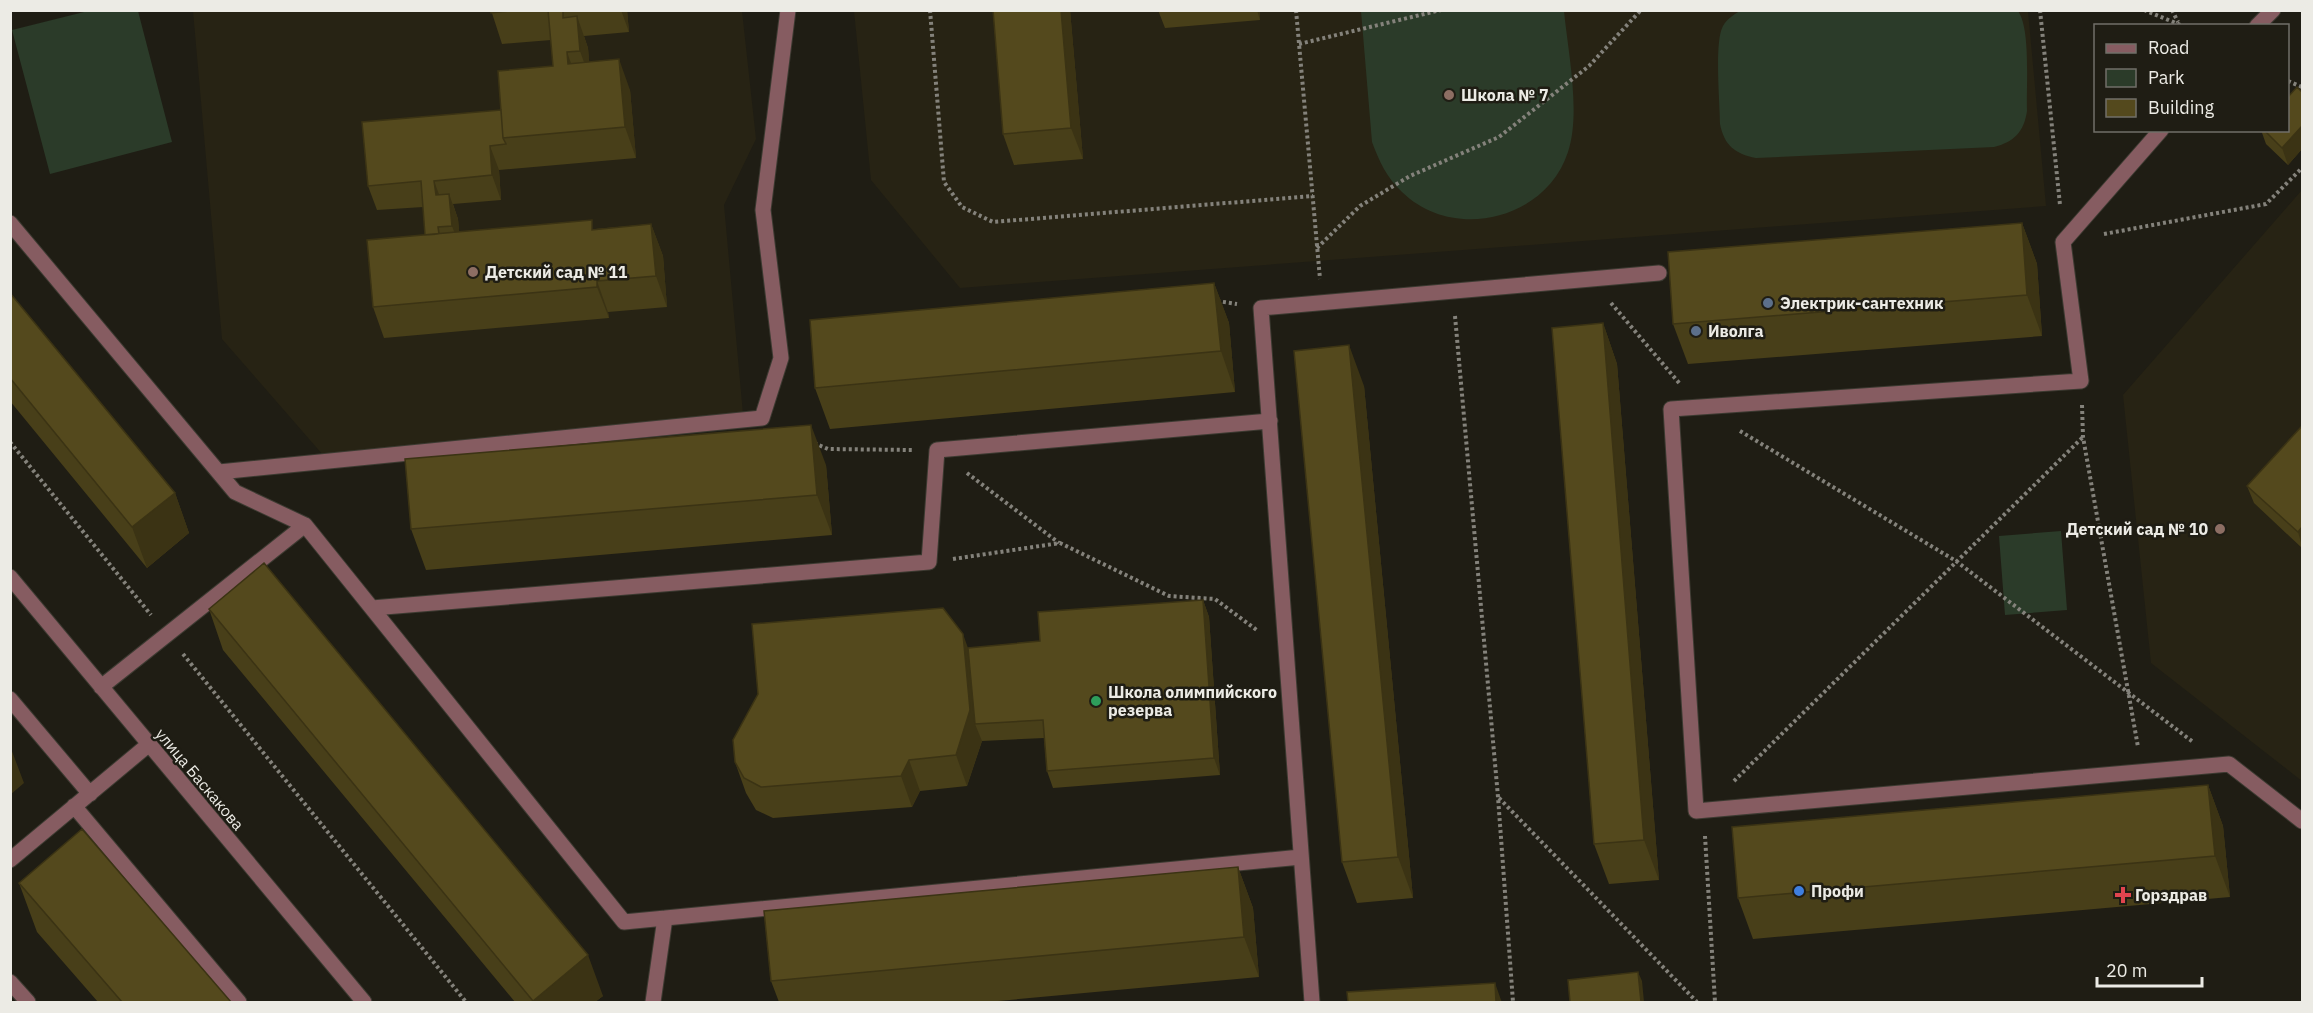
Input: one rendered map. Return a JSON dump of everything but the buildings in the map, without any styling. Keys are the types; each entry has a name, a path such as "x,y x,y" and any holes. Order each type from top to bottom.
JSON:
{"street":[{"path":"219,472 762,418 781,358 763,210 788,10"},
{"path":"2259,24 2273,10"},
{"path":"2159,132 2063,242 2081,381 1671,409 1696,811 2229,764 2302,821"},
{"path":"10,223 235,492 305,525 624,922 1301,857"},
{"path":"1312,1002 1261,308 1659,273"},
{"path":"372,608 929,562 937,450 1270,421"},
{"path":"101,687 305,525"},
{"name":"улица Баскакова","path":"10,577 364,1002"},
{"path":"10,699 90,794"},
{"path":"10,860 148,745"},
{"path":"74,806 239,1002"},
{"path":"653,1002 665,918"},
{"path":"10,982 28,1002"}],"path":[{"path":"930,10 944,182 962,207 972,212 993,222 1313,196"},
{"path":"1296,10 1322,303"},
{"path":"1299,44 1441,10"},
{"path":"1317,248 1360,206 1410,176 1498,137 1588,66 1641,10"},
{"path":"2040,10 2063,242 2266,204 2302,168"},
{"path":"2144,10 2180,24"},
{"path":"2172,10 2178,22"},
{"path":"1591,280 1700,406 1956,561 2222,764"},
{"path":"1452,292 1498,797 1513,1002"},
{"path":"1206,302 1217,301 1261,308"},
{"path":"2081,381 2083,437 2143,771"},
{"path":"1715,1002 1704,810 2083,437"},
{"path":"10,442 466,1002"},
{"path":"929,562 1060,543 1170,596 1215,599 1287,652"},
{"path":"1498,797 1697,1002"}],"shaded area":[{"name":"Детский сад № 11","path":"193,11 742,11 756,139 724,205 743,414 323,455 222,339"},
{"name":"Школа № 7","path":"854,11 2028,11 2046,206 960,288 871,180"},
{"name":"Детский сад № 10","path":"2302,190 2302,781 2151,663 2123,395"}],"green space":[{"path":"88,11 138,11 172,142 50,174 12,30"},
{"path":"1361,11 1564,11 1574,101 1572,136 1568,152 1557,175 1540,194 1519,208 1496,216 1471,219 1446,216 1423,207 1397,187 1384,169 1372,142"},
{"path":"1740,11 2018,11 2025,31 2026,44 2026,118 2017,135 1994,147 1756,158 1742,154 1724,138 1720,124 1718,73 1720,34 1726,21"},
{"path":"2061,531 2067,610 2005,615 1999,536"}],"place":[{"name":"Школа № 7","path":"1449,95"},
{"name":"Детский сад № 11","path":"473,272"},
{"name":"Электрик-сантехник","path":"1768,303"},
{"name":"Иволга","path":"1696,331"},
{"name":"Детский сад № 10","path":"2220,529"},
{"name":"Школа олимпийского резерва","path":"1096,701"},
{"name":"Профи","path":"1799,891"},
{"name":"Горздрав","path":"2123,895"}]}
